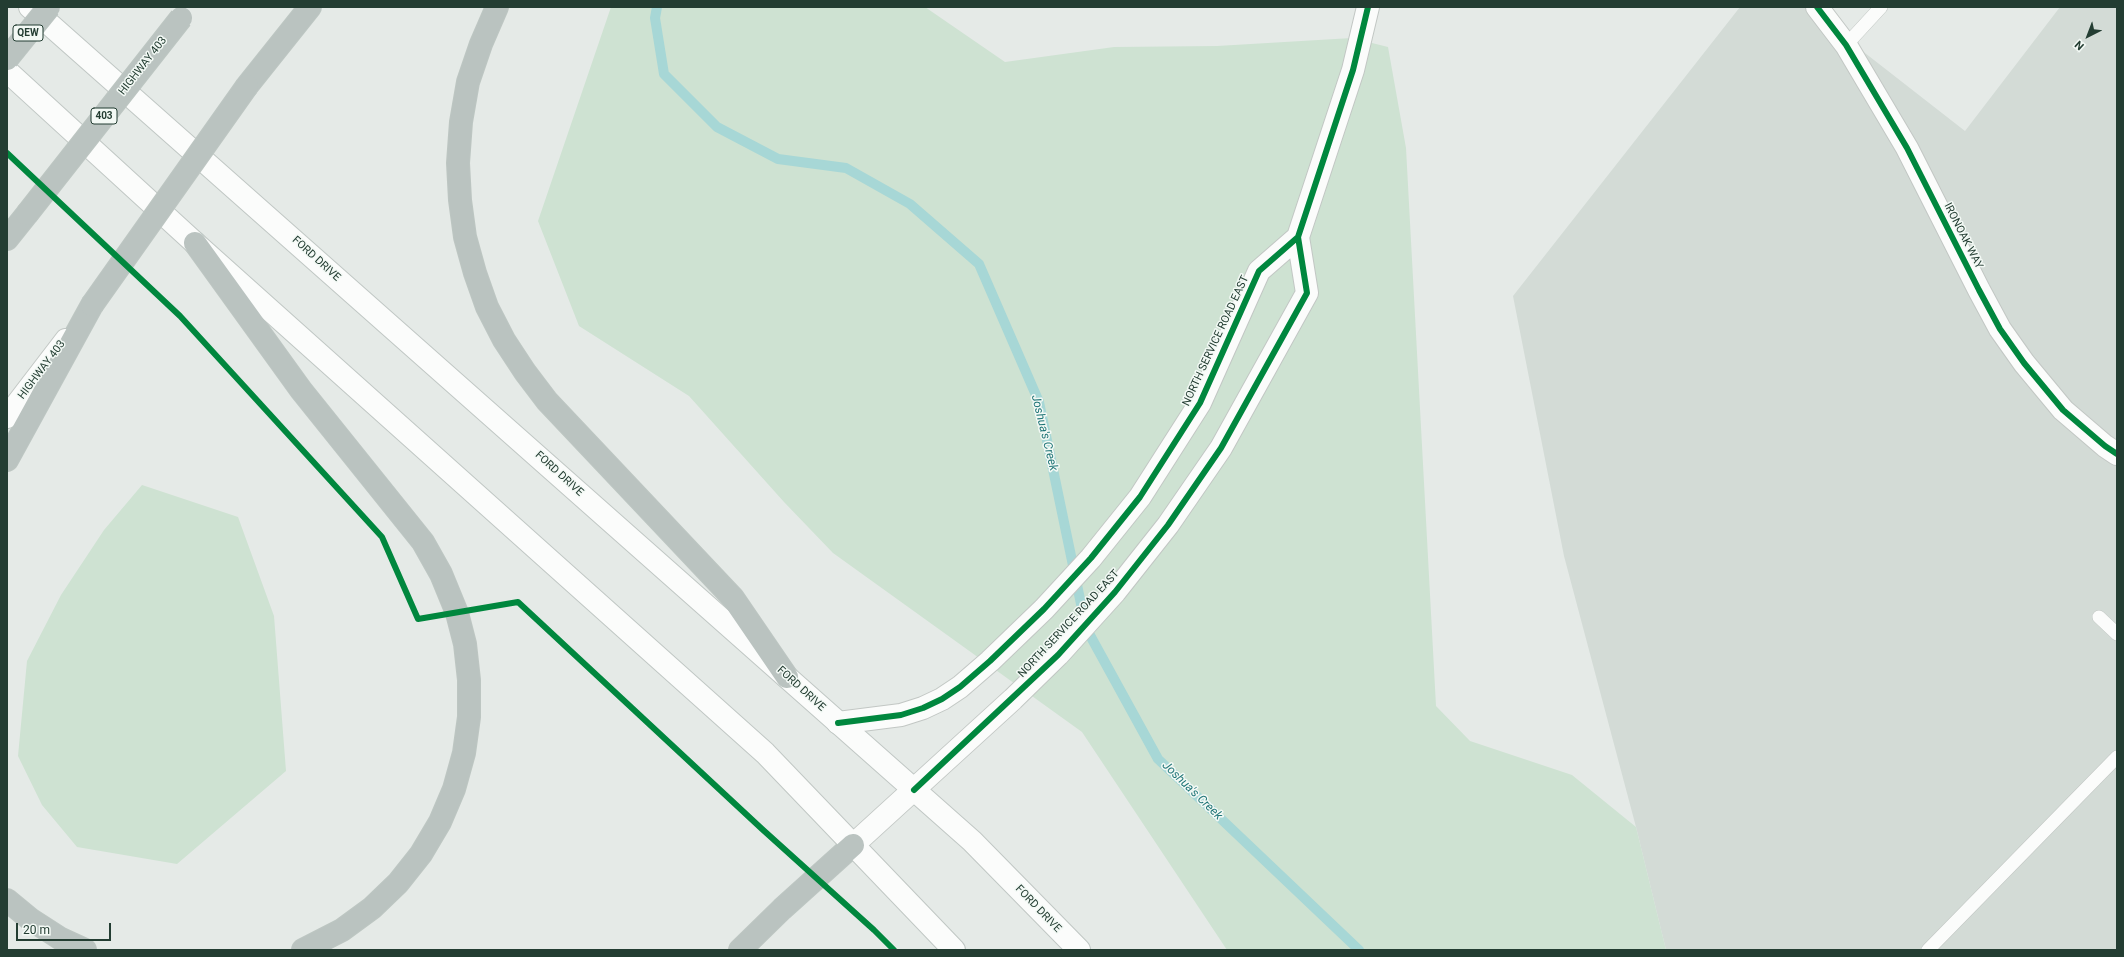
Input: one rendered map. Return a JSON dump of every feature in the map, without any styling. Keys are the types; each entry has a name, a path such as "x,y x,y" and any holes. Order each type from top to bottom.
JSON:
{"highway":[{"name":"QEW","path":"7,59 49,7"},
{"path":"7,460 92,305 247,86 310,7"},
{"path":"497,7 480,44 468,82 461,122 458,163 460,200 465,236 474,273 488,307 504,340 524,372 547,401 733,598 787,677"},
{"name":"HIGHWAY 403","path":"7,239 185,12"},
{"path":"195,243 301,390 423,542 441,574 457,613 465,644 469,680 469,717 464,753 454,789 440,822 421,854 398,883 372,908 342,930 304,950"},
{"path":"740,950 782,909 854,845"},
{"path":"7,900 30,919 61,939 85,950"}],"main road":[{"name":"FORD DRIVE","path":"30,7 972,841 1079,950"},
{"name":"NORTH SERVICE ROAD EAST","path":"854,845 1058,655 1115,592 1168,525 1221,448 1307,293 1298,237 1353,70 1368,7"},
{"name":"IRONOAK WAY","path":"1817,7 1846,45 1907,148 2000,329 2024,363 2063,410 2105,446 2117,454"},
{"path":"7,72 195,243 765,753 954,950"},
{"name":"NORTH SERVICE ROAD EAST","path":"838,723 901,715 923,708 960,687 1044,609 1091,558 1140,497 1200,403 1259,271 1298,237"},
{"name":"HIGHWAY 403","path":"7,417 92,305"}],"lane":[{"path":"1846,45 1882,7"},
{"path":"2099,617 2117,634"},
{"path":"1928,950 2117,757"}],"shaded area":[{"path":"1740,7 1806,7 1965,131 2060,7 2117,7 2117,950 1666,950 1636,827 1564,556 1513,296"}],"green space":[{"path":"611,7 925,7 1005,62 1114,47 1217,46 1352,38 1388,47 1406,148 1436,706 1470,741 1572,775 1636,827 1666,950 1227,950 1082,732 833,553 784,502 689,396 579,326 538,221"},
{"path":"142,485 238,517 274,616 286,771 177,864 77,847 42,805 18,756 27,661 61,595 104,530"}],"waterway":[{"name":"Joshua's Creek","path":"657,7 655,18 664,74 717,127 778,159 846,168 910,204 979,264 1039,402 1086,628 1158,759 1359,950"}],"cycle path":[{"path":"914,790 1058,655 1115,592 1168,525 1221,448 1307,293 1298,237 1353,70 1368,7"},
{"path":"1817,7 1846,45 1907,148 2000,329 2024,363 2063,410 2105,446 2117,454"},
{"path":"7,153 180,316 382,537 418,619 518,602 894,950"},
{"path":"838,723 901,715 923,708 942,699 960,687 990,661 1044,609 1091,558 1140,497 1200,403 1259,271 1298,237"}]}
